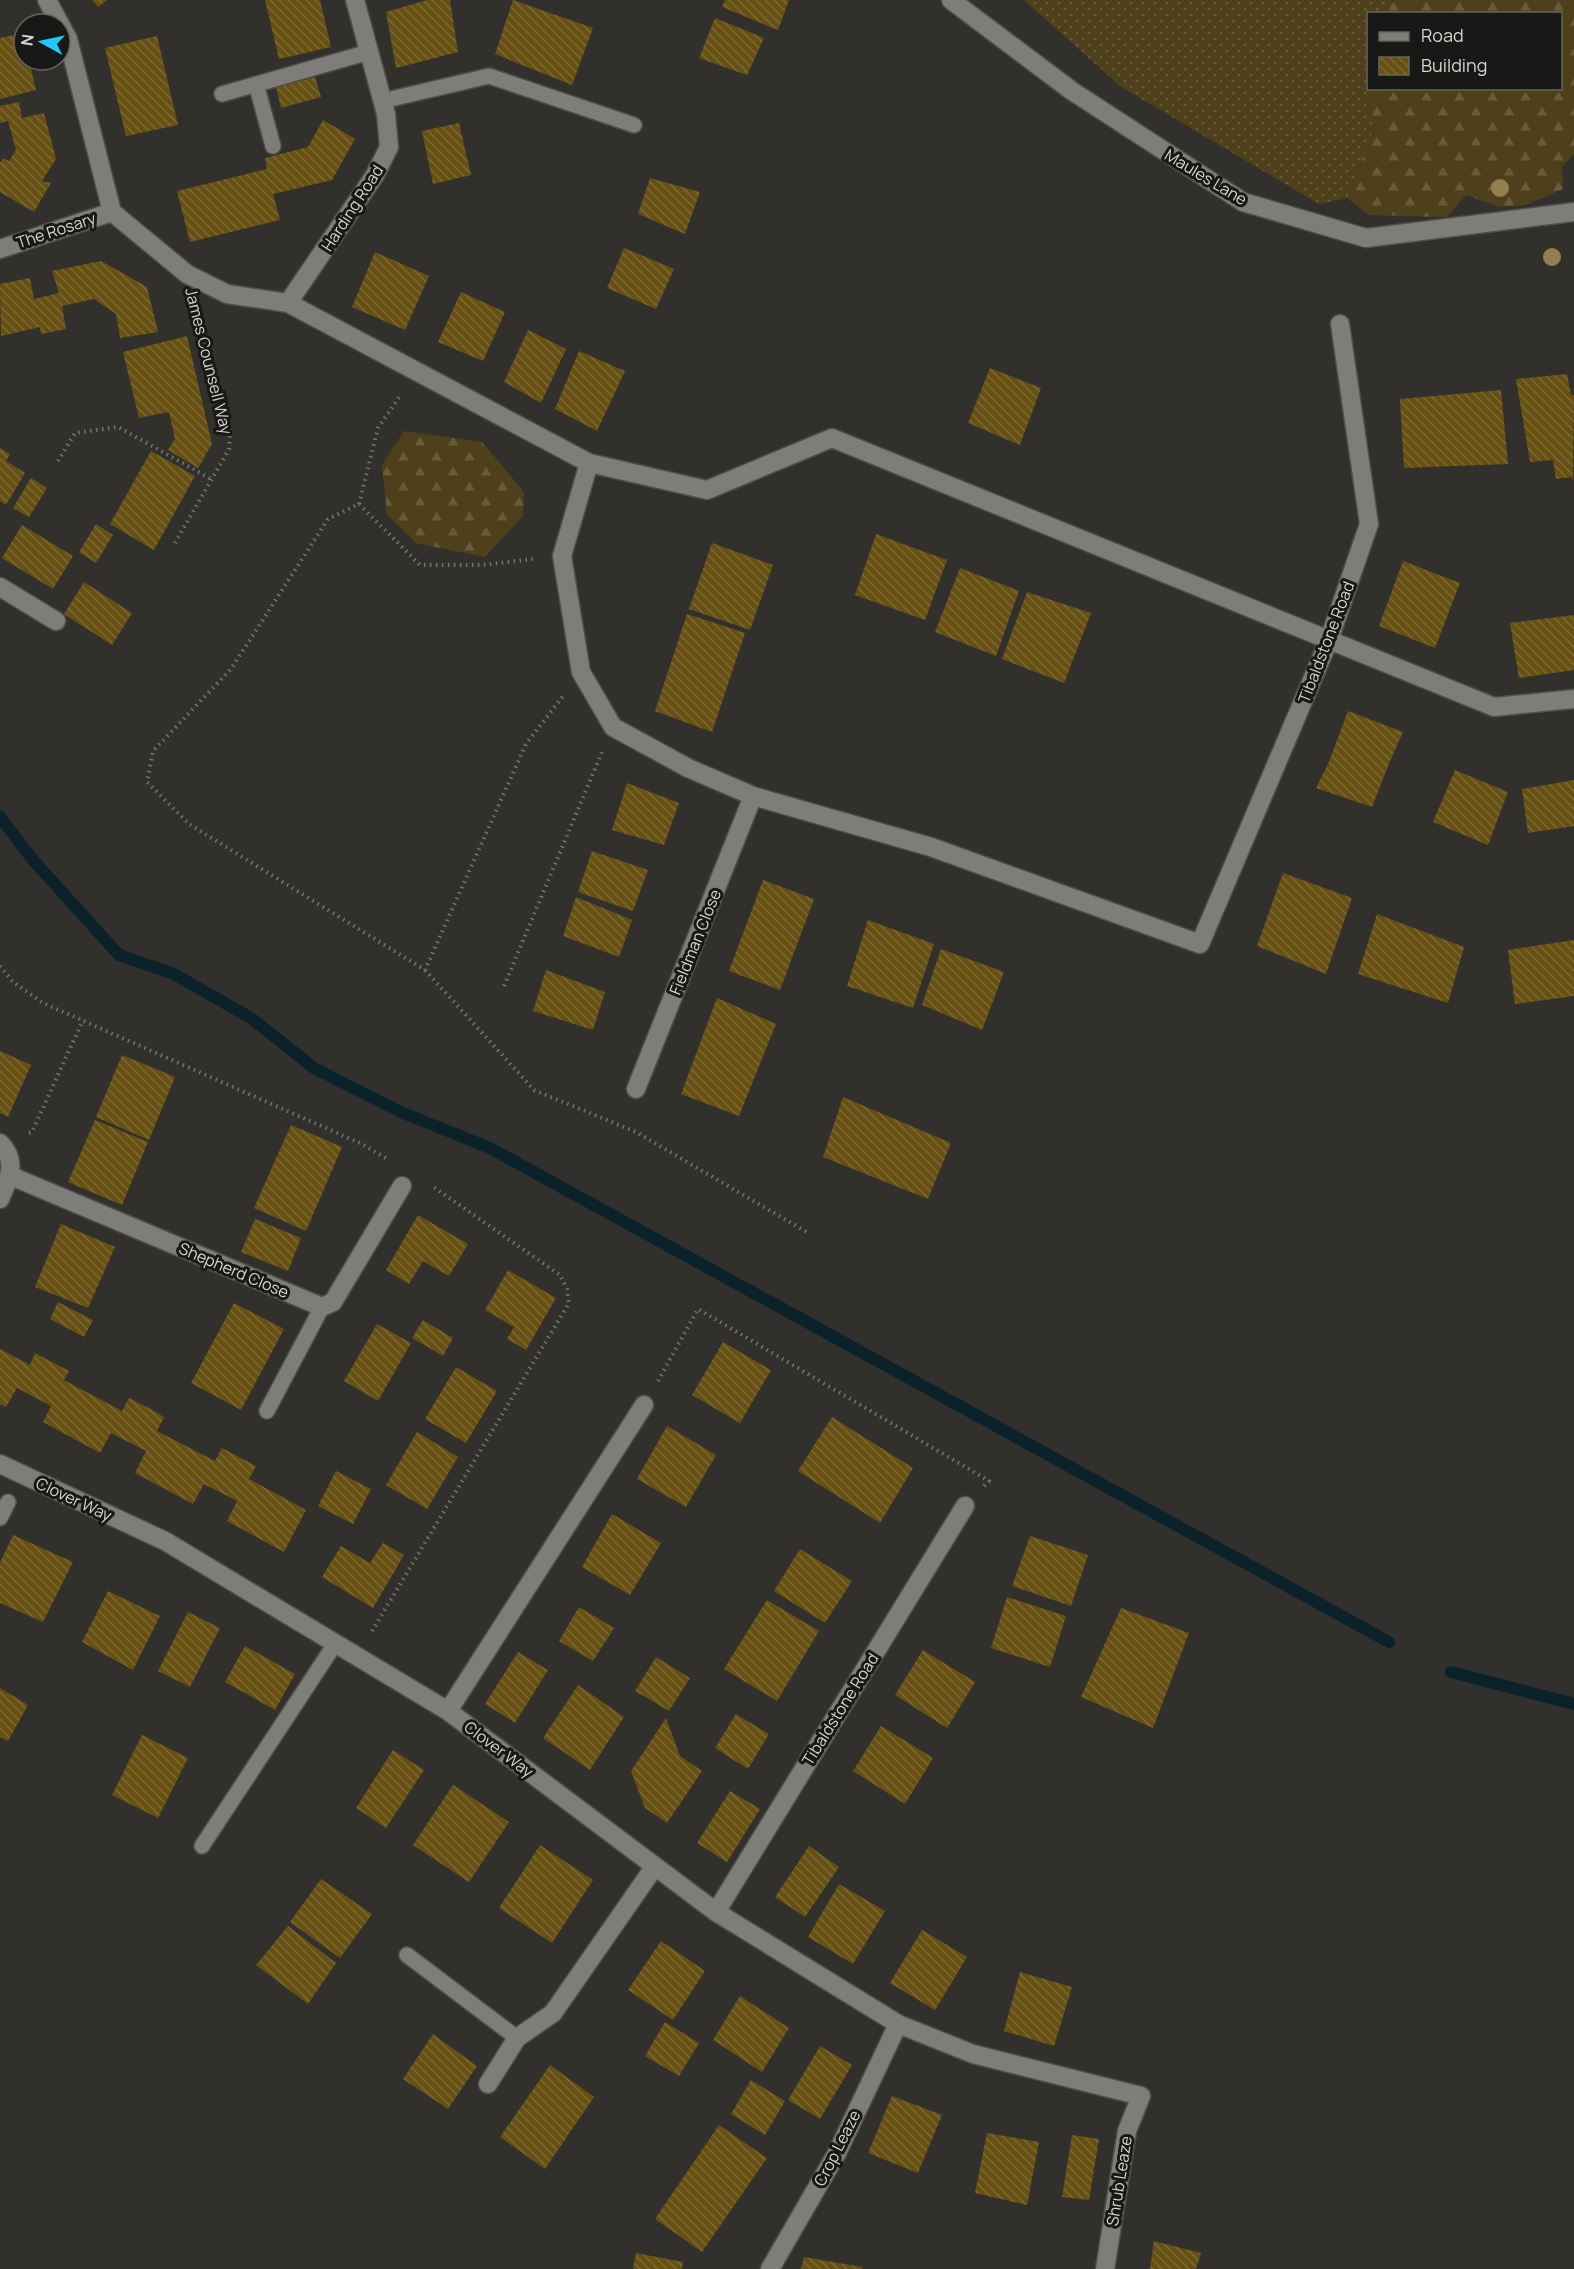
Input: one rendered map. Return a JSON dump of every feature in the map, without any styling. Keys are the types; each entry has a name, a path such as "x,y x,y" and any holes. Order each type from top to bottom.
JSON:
{"street":[{"path":"46,0 68,39 112,212"},
{"name":"Harding Road","path":"288,303 375,175 389,147 386,114 355,0"},
{"name":"Maules Lane","path":"951,0 1072,91 1243,202 1366,237 1574,212"},
{"name":"The Rosary","path":"0,249 112,212"},
{"name":"James Counsell Way","path":"112,212 188,274 227,294 288,303"},
{"path":"288,303 589,463 707,490 832,438 1494,707 1574,699"},
{"name":"Tibaldstone Road","path":"753,796 931,847 1200,944 1329,640 1370,524 1340,324"},
{"path":"589,463 562,556 581,672 613,727 688,768 753,796"},
{"path":"0,587 56,621"},
{"name":"Fieldman Close","path":"636,1089 753,796"},
{"path":"0,1199 11,1176 11,1158 1,1143"},
{"name":"Shepherd Close","path":"11,1176 322,1307"},
{"path":"322,1307 333,1302 402,1186"},
{"path":"448,1711 644,1405"},
{"name":"Clover Way","path":"0,1464 165,1541 448,1711 716,1912 898,2024 973,2054 1141,2096"},
{"name":"Tibaldstone Road","path":"716,1912 965,1506"},
{"path":"488,2084 517,2038 553,2013 656,1866"},
{"name":"Crop Leaze","path":"770,2269 837,2153 898,2024"},
{"name":"Shrub Leaze","path":"1105,2269 1127,2131 1141,2096"}],"lane":[{"path":"222,94 369,52"},
{"path":"382,100 489,76 634,125"},
{"path":"256,84 273,146"},
{"path":"267,1411 322,1307"},
{"path":"0,1518 8,1502"},
{"path":"202,1846 334,1644"},
{"path":"407,1955 517,2038"}],"path":[{"name":"James Counsell Way","path":"175,543 229,449 230,433 188,274"},
{"path":"359,504 378,428 416,373"},
{"path":"58,461 75,433 118,427 211,479"},
{"path":"359,504 420,565 482,565 562,556"},
{"path":"359,504 328,519 231,669 153,752 147,782 189,824 425,970 534,1090 636,1132 810,1234"},
{"path":"425,970 526,744 581,672"},
{"path":"504,986 613,727"},
{"path":"0,966 13,982 43,1003 362,1144 390,1161"},
{"path":"1,1143 32,1132 82,1020"},
{"path":"356,1657 569,1303 567,1289 560,1275 424,1181"},
{"path":"644,1405 698,1309 989,1482 965,1506"}],"green space":[{"path":"1024,0 1397,0 1382,12 1367,12 1365,72 1373,131 1347,198 1319,204 1120,86"},
{"path":"1397,0 1574,0 1574,154 1562,167 1563,189 1526,205 1499,207 1466,195 1447,217 1369,215 1347,198 1373,131 1367,90 1562,90 1562,12 1382,12"},
{"path":"1367,59 1367,87 1365,72"},
{"path":"404,431 482,442 524,492 523,516 485,557 416,543 387,515 382,465"}],"building":[{"path":"92,0 107,0 98,7"},
{"path":"265,0 320,0 331,47 279,59"},
{"path":"427,0 450,0 458,52 396,68 386,12"},
{"path":"513,0 593,28 572,85 495,54"},
{"path":"725,0 789,0 778,30 722,7"},
{"path":"715,18 764,38 747,75 699,58"},
{"path":"12,35 12,72 32,72 36,90 0,99 0,38"},
{"path":"157,36 178,125 126,136 105,48"},
{"path":"315,77 321,97 281,108 276,87"},
{"path":"19,102 22,118 44,113 56,159 42,181 51,183 34,212 0,192 0,163 3,158 9,161 16,150 8,121 0,123 0,106"},
{"path":"323,120 355,139 332,180 273,194 280,220 190,242 177,191 267,169 265,158 308,147"},
{"path":"459,123 471,175 433,184 422,131"},
{"path":"650,178 700,192 685,234 638,214"},
{"path":"624,248 674,269 656,309 607,288"},
{"path":"375,252 429,276 405,330 352,307"},
{"path":"101,261 147,287 158,332 120,338 116,314 94,299 62,306 66,329 41,334 40,327 1,336 0,284 30,278 34,299 59,293 52,271"},
{"path":"461,292 505,312 483,361 438,342"},
{"path":"528,330 566,349 541,403 504,382"},
{"path":"187,336 212,444 198,468 168,450 175,439 169,412 139,418 123,352"},
{"path":"579,351 625,371 597,431 555,409"},
{"path":"990,368 1041,388 1020,445 968,423"},
{"path":"1567,374 1571,395 1574,395 1573,483 1572,477 1556,479 1553,460 1530,462 1516,379"},
{"path":"1501,390 1508,464 1404,468 1400,399"},
{"path":"0,448 10,454 6,461 25,473 6,505 0,501"},
{"path":"151,451 195,476 154,550 110,524"},
{"path":"31,478 47,488 29,517 13,508"},
{"path":"96,524 113,535 96,563 79,552"},
{"path":"22,525 73,556 53,589 2,558"},
{"path":"876,534 947,560 925,620 855,595"},
{"path":"712,543 773,565 750,630 689,609"},
{"path":"1403,561 1460,583 1435,648 1379,626"},
{"path":"960,568 1019,591 996,656 935,632"},
{"path":"84,582 132,613 112,645 64,614"},
{"path":"1027,592 1091,613 1064,683 1002,659"},
{"path":"687,614 745,633 712,732 655,711"},
{"path":"1574,615 1574,670 1519,678 1510,623"},
{"path":"1348,711 1403,732 1372,807 1316,788 1328,764"},
{"path":"1455,770 1508,792 1488,845 1433,822"},
{"path":"1574,780 1574,826 1528,833 1522,789"},
{"path":"627,783 679,803 664,845 612,830"},
{"path":"592,851 648,870 633,911 578,892"},
{"path":"1283,873 1352,898 1326,974 1257,946"},
{"path":"763,880 814,899 780,990 729,971"},
{"path":"576,897 632,920 619,957 563,936"},
{"path":"1377,914 1464,947 1448,1003 1358,974"},
{"path":"868,920 934,944 913,1008 847,986"},
{"path":"1574,940 1574,996 1515,1004 1508,950"},
{"path":"941,949 1004,972 982,1030 922,1005"},
{"path":"546,970 605,992 593,1030 533,1011"},
{"path":"717,998 776,1024 739,1116 681,1094"},
{"path":"0,1051 31,1065 8,1117 0,1113"},
{"path":"122,1055 175,1077 149,1140 96,1117"},
{"path":"843,1097 951,1143 928,1199 823,1157"},
{"path":"95,1120 148,1142 122,1205 68,1182"},
{"path":"291,1125 342,1147 306,1231 254,1208"},
{"path":"418,1215 468,1244 449,1276 423,1261 409,1284 386,1270"},
{"path":"255,1219 301,1238 288,1271 241,1252"},
{"path":"61,1224 115,1247 88,1308 35,1287"},
{"path":"508,1270 556,1298 526,1350 507,1339 514,1327 485,1310"},
{"path":"58,1302 93,1320 84,1337 50,1319"},
{"path":"234,1303 284,1329 241,1410 191,1383"},
{"path":"423,1320 453,1338 443,1356 412,1338"},
{"path":"377,1324 411,1343 378,1401 344,1381"},
{"path":"723,1342 771,1370 740,1423 692,1395"},
{"path":"0,1349 30,1365 35,1353 69,1371 64,1380 122,1411 129,1398 147,1407 164,1417 157,1431 215,1461 222,1448 256,1466 249,1479 306,1510 284,1552 227,1521 237,1501 204,1484 193,1504 135,1473 146,1451 111,1433 100,1453 43,1422 51,1406 17,1388 6,1407 0,1404"},
{"path":"456,1367 497,1391 466,1443 425,1419"},
{"path":"832,1417 913,1468 880,1523 798,1471"},
{"path":"667,1426 716,1455 686,1507 637,1479"},
{"path":"417,1432 458,1457 427,1509 386,1485"},
{"path":"336,1471 371,1489 353,1524 318,1506"},
{"path":"612,1514 661,1543 630,1595 582,1567"},
{"path":"13,1535 73,1562 43,1622 0,1603 0,1563"},
{"path":"1030,1536 1088,1555 1071,1606 1012,1586"},
{"path":"383,1543 404,1555 373,1608 322,1577 341,1546 370,1563"},
{"path":"800,1549 852,1581 825,1623 774,1591"},
{"path":"108,1591 160,1616 133,1670 82,1642"},
{"path":"1007,1597 1066,1616 1050,1667 991,1648"},
{"path":"767,1600 819,1631 777,1701 724,1669"},
{"path":"579,1607 614,1628 593,1661 559,1641"},
{"path":"1121,1608 1189,1633 1153,1728 1081,1697"},
{"path":"188,1612 220,1628 190,1687 158,1671"},
{"path":"245,1646 295,1674 275,1710 225,1682"},
{"path":"923,1650 975,1682 947,1728 895,1695"},
{"path":"518,1652 548,1670 515,1723 485,1704"},
{"path":"656,1657 690,1678 669,1711 635,1691"},
{"path":"578,1685 624,1717 590,1770 543,1738"},
{"path":"0,1688 28,1705 8,1741 0,1737"},
{"path":"736,1714 769,1734 748,1769 715,1748"},
{"path":"666,1718 680,1756 702,1771 667,1823 645,1808 631,1771"},
{"path":"881,1726 933,1758 905,1804 853,1771"},
{"path":"142,1735 188,1758 158,1818 112,1795"},
{"path":"393,1750 424,1770 386,1828 356,1808"},
{"path":"453,1785 509,1822 469,1882 413,1845"},
{"path":"730,1791 760,1809 727,1862 697,1843"},
{"path":"540,1845 593,1880 552,1943 499,1908"},
{"path":"809,1846 839,1867 805,1917 775,1897"},
{"path":"321,1879 372,1914 340,1958 290,1922"},
{"path":"839,1884 885,1911 853,1964 808,1937"},
{"path":"288,1926 336,1963 308,2004 256,1965"},
{"path":"922,1930 967,1957 935,2010 890,1983"},
{"path":"661,1941 705,1971 673,2020 628,1990"},
{"path":"1020,1972 1072,1987 1054,2046 1004,2031"},
{"path":"740,1996 789,2028 762,2072 713,2040"},
{"path":"665,2022 699,2043 679,2076 645,2056"},
{"path":"433,2034 477,2066 448,2109 403,2079"},
{"path":"820,2046 852,2065 820,2119 788,2100"},
{"path":"550,2065 594,2097 545,2169 500,2137"},
{"path":"751,2080 785,2101 765,2135 731,2114"},
{"path":"892,2096 942,2115 918,2173 868,2153"},
{"path":"719,2125 767,2158 702,2252 655,2219"},
{"path":"987,2133 1039,2142 1027,2205 975,2193"},
{"path":"1072,2135 1099,2139 1089,2200 1062,2197"},
{"path":"1154,2241 1201,2253 1196,2269 1150,2269"},
{"path":"636,2253 683,2262 682,2269 633,2269"},
{"path":"804,2257 862,2267 862,2269 801,2269"}],"waterway":[{"path":"0,817 33,860 119,955 174,974 251,1018 314,1068 403,1113 490,1148 1389,1642"},
{"path":"1451,1672 1574,1704"}]}
